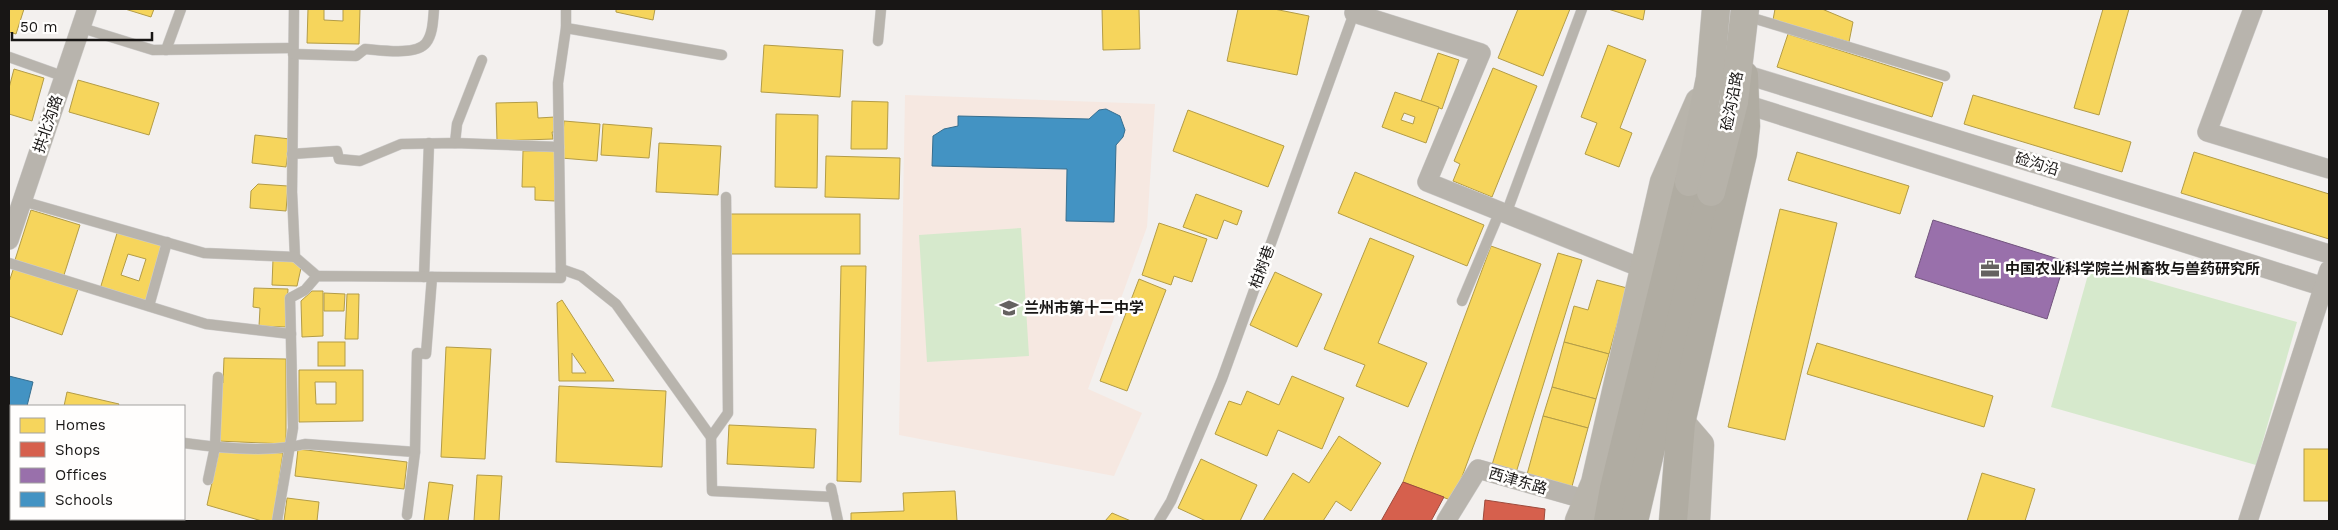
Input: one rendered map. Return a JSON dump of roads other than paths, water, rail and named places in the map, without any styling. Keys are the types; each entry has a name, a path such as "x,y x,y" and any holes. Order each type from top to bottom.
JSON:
{"highway":[{"name":"硷沟沿路","path":"1700,187 1716,9"},
{"name":"硷沟沿路","path":"1700,187 1734,102 1744,21"}],"main road":[{"path":"1673,521 1681,423 1743,152 1746,126 1744,21"},
{"path":"1608,521 1614,488 1700,187"},
{"path":"1634,521 1700,187"}],"street":[{"name":"拱北沟路","path":"10,233 87,9"},
{"path":"2253,9 2207,132 2329,169"},
{"path":"1354,11 1481,53 1428,182 1644,269"},
{"name":"硷沟沿","path":"1744,74 2329,254"},
{"path":"1583,511 1595,482 1664,182 1710,78"},
{"name":"硷沟沿","path":"1745,104 2327,279"},
{"path":"2248,521 2327,279"},
{"path":"1681,423 1700,444 1696,521"},
{"name":"西津东路","path":"1446,521 1478,469 1583,511"}],"lane":[{"path":"166,50 181,9"},
{"path":"294,9 292,154 295,257"},
{"path":"82,28 153,50 293,51 356,56 365,49 412,51 425,45 431,34 434,9"},
{"path":"22,201 204,253 295,257 317,276 561,278 558,83 566,28 566,9"},
{"path":"878,41 881,9"},
{"path":"1462,301 1503,212 1582,9"},
{"name":"柏树巷","path":"1160,521 1171,502 1222,379 1354,11"},
{"path":"1744,21 1945,76"},
{"path":"566,28 722,55"},
{"path":"9,57 65,77"},
{"path":"455,143 457,124 482,60"},
{"path":"407,515 415,452 417,353 426,354 429,143"},
{"path":"292,154 337,151 339,159 360,161 401,144 455,143 559,146"},
{"path":"711,437 728,414 726,197"},
{"path":"149,306 167,242"},
{"path":"9,264 206,324 291,334"},
{"path":"560,269 581,276 616,304 711,437 712,491 832,492 838,521"},
{"path":"277,521 293,428 290,298 305,290 317,276"},
{"path":"208,480 215,447 218,377"},
{"path":"185,443 215,447 289,448 305,444 415,452"}],"place":[{"name":"中国农业科学院兰州畜牧与兽药研究所","path":"1990,269"},
{"name":"兰州市第十二中学","path":"1009,308"}]}
